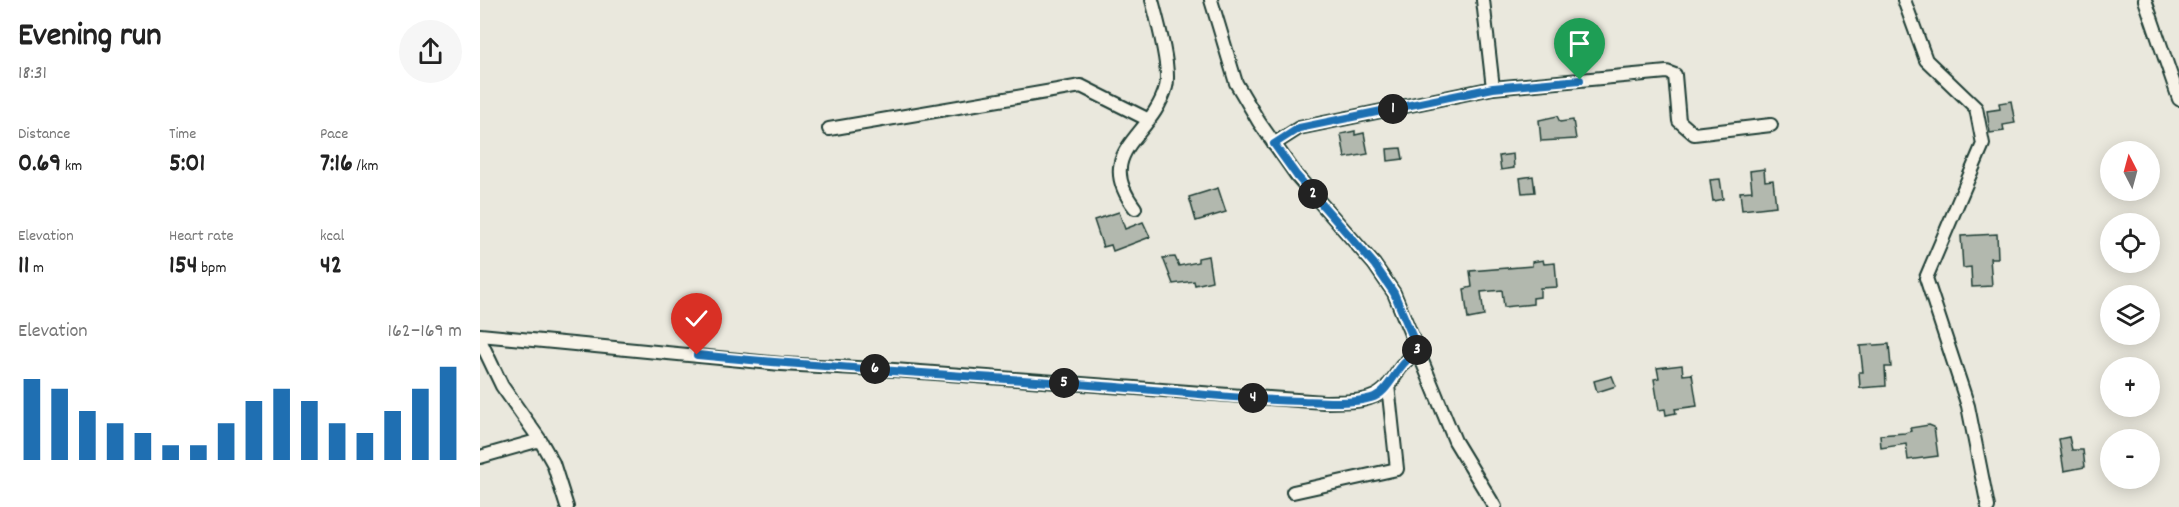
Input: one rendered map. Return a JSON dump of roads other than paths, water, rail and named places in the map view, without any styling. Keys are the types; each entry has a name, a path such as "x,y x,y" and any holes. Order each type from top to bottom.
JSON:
{"street":[{"path":"1135,208 1123,193 1118,168 1126,150 1149,120 1167,86 1164,54 1152,0"},
{"path":"1211,0 1236,83 1297,176 1374,264 1394,293 1455,441 1495,507"},
{"path":"1482,0 1493,88"},
{"path":"1904,0 1926,60 1976,108 1983,144 1926,278 1968,406 1988,507"},
{"path":"2145,0 2179,99"},
{"path":"1274,144 1299,128 1493,88 1667,72 1675,75 1679,121 1694,134 1771,125"},
{"path":"829,129 1081,86 1149,120"},
{"path":"480,334 782,364 894,370 1283,401 1357,401 1374,397 1388,385 1405,359 1419,352"},
{"path":"480,340 502,386 540,440 553,463 567,507"},
{"path":"1293,492 1397,469 1388,385"},
{"path":"480,457 540,440"}]}
